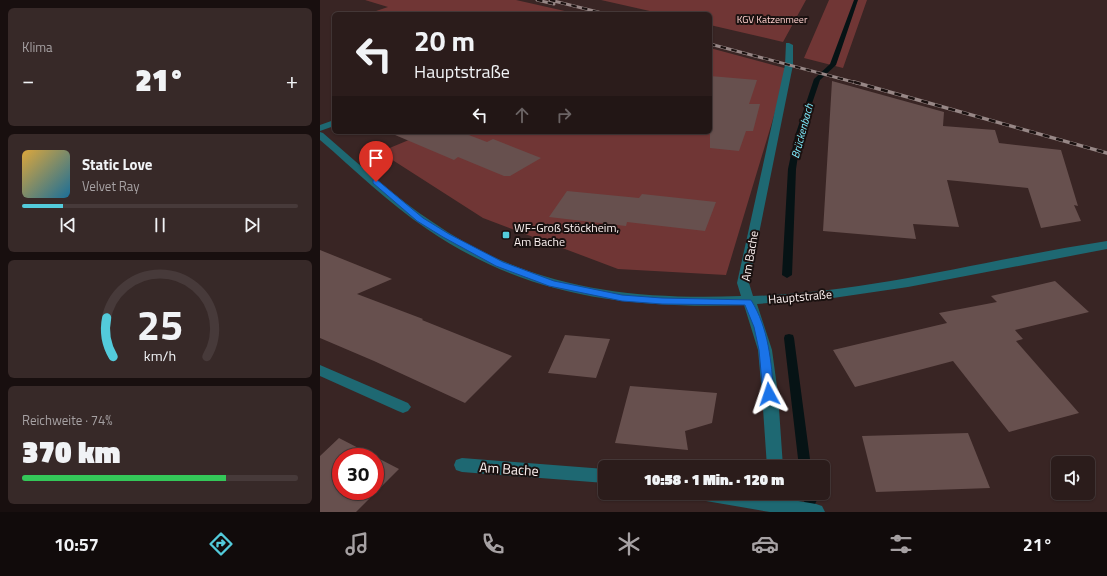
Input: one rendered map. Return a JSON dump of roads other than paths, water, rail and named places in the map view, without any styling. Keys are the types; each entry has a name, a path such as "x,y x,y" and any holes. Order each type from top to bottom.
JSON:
{"street":[{"name":"Am Bache","path":"774,460 765,350 759,327 748,302 743,283 790,64 789,45"},
{"path":"320,128 332,125"},
{"name":"Hauptstraße","path":"320,135 420,219 474,251 523,274 552,284 622,298 662,301 748,302 839,294 893,286 1107,245"},
{"path":"320,370 403,407"},
{"name":"Am Bache","path":"462,465 598,475"},
{"path":"756,500 778,503 816,512"}],"waterway":[{"name":"Brückenbach","path":"787,275 792,169 798,136 817,79 833,65 856,0"},
{"name":"Brückenbach","path":"789,338 804,460"}],"railway":[{"path":"537,0 554,4"},
{"path":"550,0 598,12"},
{"path":"712,45 857,83"},
{"path":"854,82 1107,153"}],"place":[{"name":"WF-Groß Stöckheim, Am Bache","path":"506,235"}],"park label":[{"name":"KGV Katzenmeer","path":"772,19"}]}
